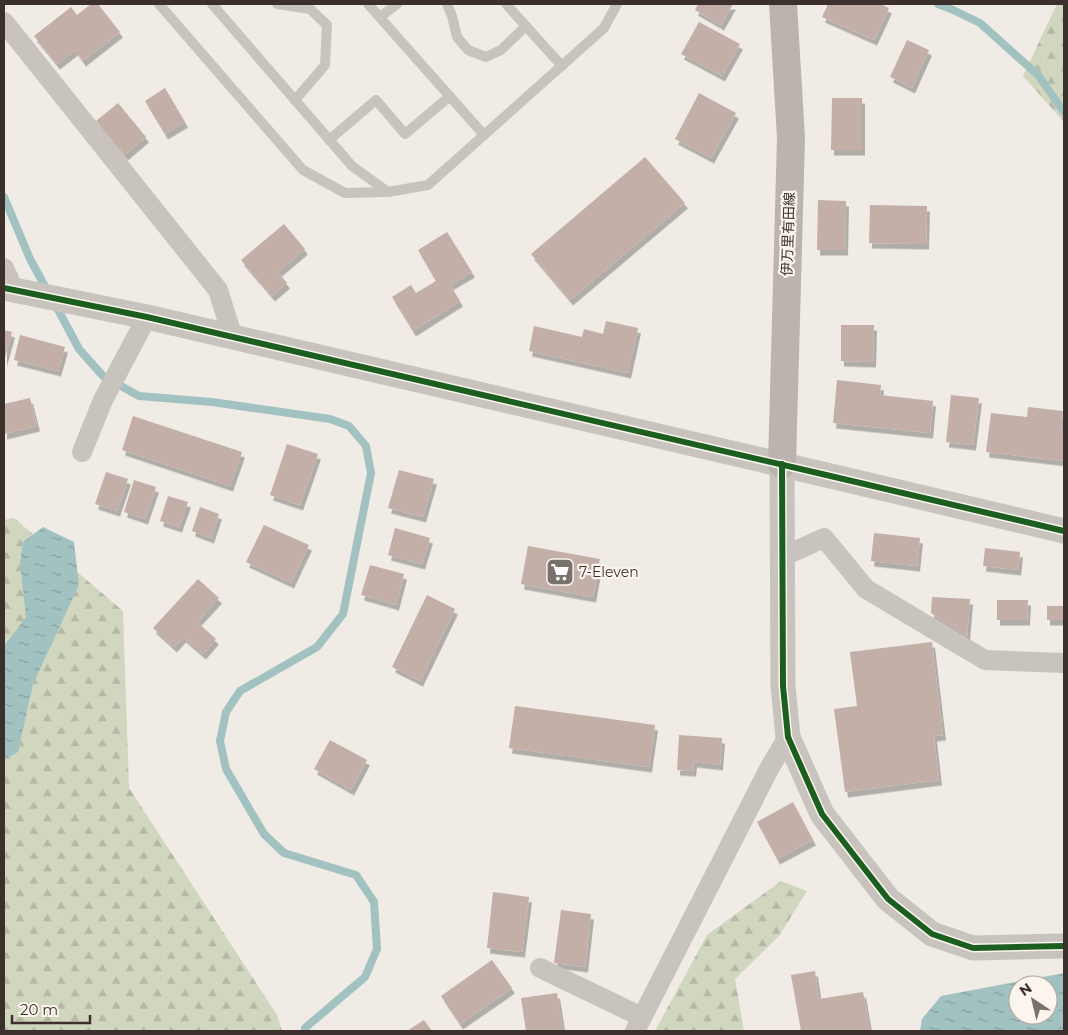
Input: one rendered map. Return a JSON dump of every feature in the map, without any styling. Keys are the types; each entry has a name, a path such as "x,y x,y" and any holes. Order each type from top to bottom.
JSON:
{"main road":[{"name":"伊万里有田線","path":"782,464 791,138 783,4"}],"street":[{"path":"4,22 218,290 233,338"},
{"path":"13,285 64,300 147,317 1064,531"},
{"path":"82,452 103,400 147,317"},
{"path":"782,464 783,686 788,737 822,814 888,899 932,934 973,948 1064,946"},
{"path":"782,557 824,538 866,589 985,660 1064,663"},
{"path":"540,968 639,1024 770,767 788,737"}],"lane":[{"path":"159,4 303,170 345,193 388,192 428,185 604,28 617,4"},
{"path":"212,4 352,166 388,192"},
{"path":"277,4 310,9 327,25 325,65 295,100"},
{"path":"368,4 484,134"},
{"path":"380,17 397,4"},
{"path":"447,4 457,37 468,50 486,58 501,50 526,26"},
{"path":"506,4 562,66"},
{"path":"329,140 376,100 404,134 450,96"}],"green space":[{"path":"1057,4 1064,4 1064,122 1023,76"},
{"path":"14,518 123,611 129,788 277,1015 282,1031 4,1031 4,520"},
{"path":"781,881 807,891 779,936 735,979 744,1031 655,1031 707,935"}],"water":[{"path":"43,527 74,542 79,585 33,684 18,752 4,760 4,646 26,617 20,563 23,542"},
{"path":"1064,973 1064,1031 920,1031 922,1019 941,996 1008,983 1008,1025 1058,1025 1058,975 1053,975"}],"building":[{"path":"91,4 98,4 120,32 83,61 75,50 57,64 34,36 71,7 77,15"},
{"path":"698,4 733,4 721,25 695,10"},
{"path":"828,4 880,4 889,8 874,40 822,17"},
{"path":"699,22 740,44 722,76 681,54"},
{"path":"907,40 929,50 912,88 890,77"},
{"path":"165,88 185,122 165,134 145,101"},
{"path":"699,93 736,113 711,158 675,139"},
{"path":"832,98 862,98 862,150 831,150"},
{"path":"118,103 146,137 125,155 96,121"},
{"path":"645,157 685,203 570,300 531,254"},
{"path":"818,200 846,201 845,250 817,250"},
{"path":"870,205 927,206 926,244 869,243"},
{"path":"284,224 305,249 278,272 287,283 272,296 241,260"},
{"path":"447,232 472,272 450,285 460,301 413,331 392,297 411,285 416,293 436,281 418,250"},
{"path":"606,321 638,328 628,373 529,351 534,326 582,337 584,329 603,334"},
{"path":"841,325 874,325 873,362 841,361"},
{"path":"4,330 12,332 4,361"},
{"path":"20,335 65,347 58,371 14,360"},
{"path":"837,380 881,385 880,395 933,401 930,433 833,423"},
{"path":"951,395 979,398 973,445 946,442"},
{"path":"30,398 37,426 4,434 4,404"},
{"path":"1028,407 1063,411 1061,431 1064,431 1064,461 986,452 991,413 1027,417"},
{"path":"133,416 242,452 230,486 122,450"},
{"path":"287,444 318,454 300,505 270,495"},
{"path":"399,470 434,479 423,517 388,508"},
{"path":"106,472 128,479 117,511 95,504"},
{"path":"134,480 156,487 145,519 124,512"},
{"path":"168,496 188,502 179,527 160,521"},
{"path":"200,507 219,514 211,538 192,531"},
{"path":"264,525 309,545 291,583 246,562"},
{"path":"395,528 430,538 422,564 388,555"},
{"path":"874,533 920,538 917,566 871,561"},
{"name":"7-Eleven","path":"528,546 600,559 593,597 521,584"},
{"path":"985,548 1020,552 1018,570 983,566"},
{"path":"370,565 404,574 396,605 361,595"},
{"path":"198,579 219,598 197,622 216,639 203,654 183,637 174,647 153,628"},
{"path":"427,595 455,609 420,681 392,667"},
{"path":"932,597 970,599 967,636 931,613"},
{"path":"997,600 1028,600 1027,620 997,620"},
{"path":"1047,606 1064,606 1064,620 1047,620"},
{"path":"932,642 943,735 934,736 939,780 845,792 834,709 857,706 850,652"},
{"path":"515,706 655,725 649,767 509,748"},
{"path":"679,735 722,738 720,765 694,762 693,771 677,770"},
{"path":"330,740 367,760 351,790 314,769"},
{"path":"793,802 813,840 777,859 757,822"},
{"path":"493,892 529,897 522,952 487,948"},
{"path":"561,910 591,914 585,967 554,963"},
{"path":"492,960 512,988 460,1024 441,996"},
{"path":"815,971 819,999 863,992 870,1031 801,1031 791,975"},
{"path":"557,993 563,1031 526,1031 521,998"},
{"path":"424,1020 432,1031 407,1031"}],"waterway":[{"path":"938,4 980,23 1038,75 1064,112"},
{"path":"4,197 30,259 48,292"},
{"path":"55,304 79,349 103,376 139,396 212,402 330,419 349,426 366,446 371,473 343,614 317,647 240,691 226,712 220,741 226,769 264,834 284,853 356,875 374,902 377,949 365,977 305,1028 305,1031"}],"cycle path":[{"path":"4,288 147,317 1064,531"},
{"path":"782,464 783,686 788,737 822,814 888,899 932,934 973,948 1064,946"}],"place":[{"name":"7-Eleven","path":"560,572"}]}
